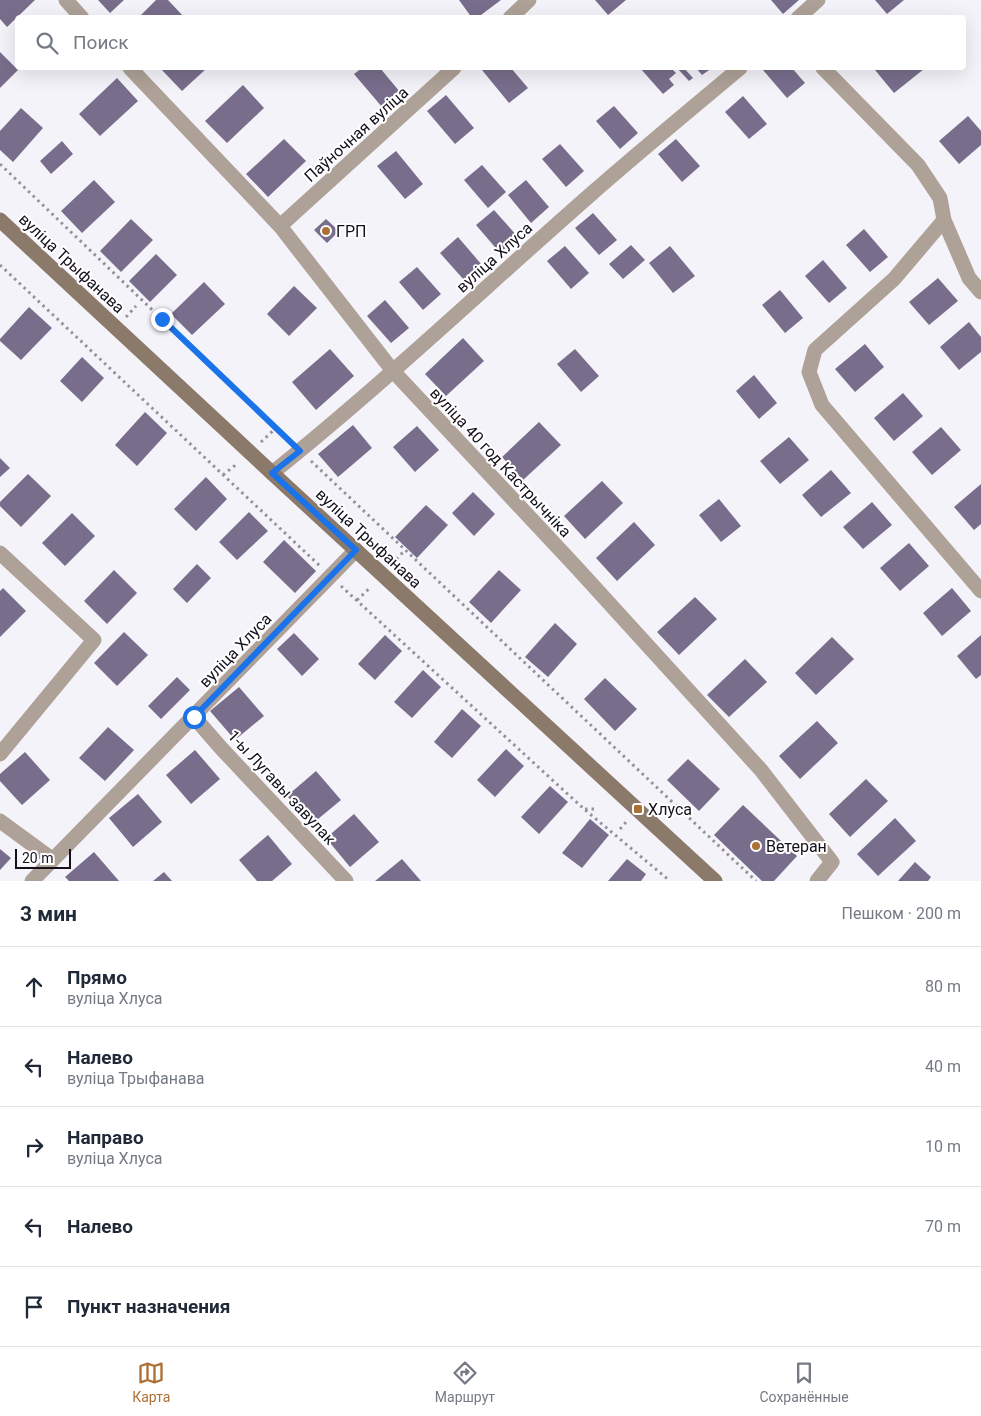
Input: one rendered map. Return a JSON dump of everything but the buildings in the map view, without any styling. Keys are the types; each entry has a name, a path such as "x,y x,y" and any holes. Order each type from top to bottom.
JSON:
{"street":[{"path":"66,0 79,15"},
{"path":"801,15 818,0"},
{"path":"513,15 525,1"},
{"name":"вуліца 40 год Кастрычніка","path":"132,70 280,226 393,371 762,770 832,862 817,881"},
{"name":"Паўночная вуліца","path":"280,226 452,70"},
{"name":"вуліца Хлуса","path":"272,473 393,371 591,195 738,70"},
{"path":"825,70 918,166 940,198 944,220 969,278 981,292"},
{"name":"вуліца Трыфанава","path":"0,220 715,881"},
{"path":"944,220 894,279 815,350 809,372 822,405 981,591"},
{"name":"вуліца Хлуса","path":"32,881 356,550"},
{"path":"0,552 94,640 0,754"},
{"name":"1-ы Лугавы завулак","path":"194,717 346,881"},
{"path":"0,821 52,860"}],"path":[{"path":"0,164 300,451 756,881"},
{"path":"158,325 162,319"},
{"path":"584,809 597,809"}],"place":[{"name":"ГРП","path":"326,231"},
{"name":"Хлуса","path":"638,809"},
{"name":"Ветеран","path":"756,846"}],"route":[{"path":"162,319 300,451 272,473 356,550 194,717"}]}
